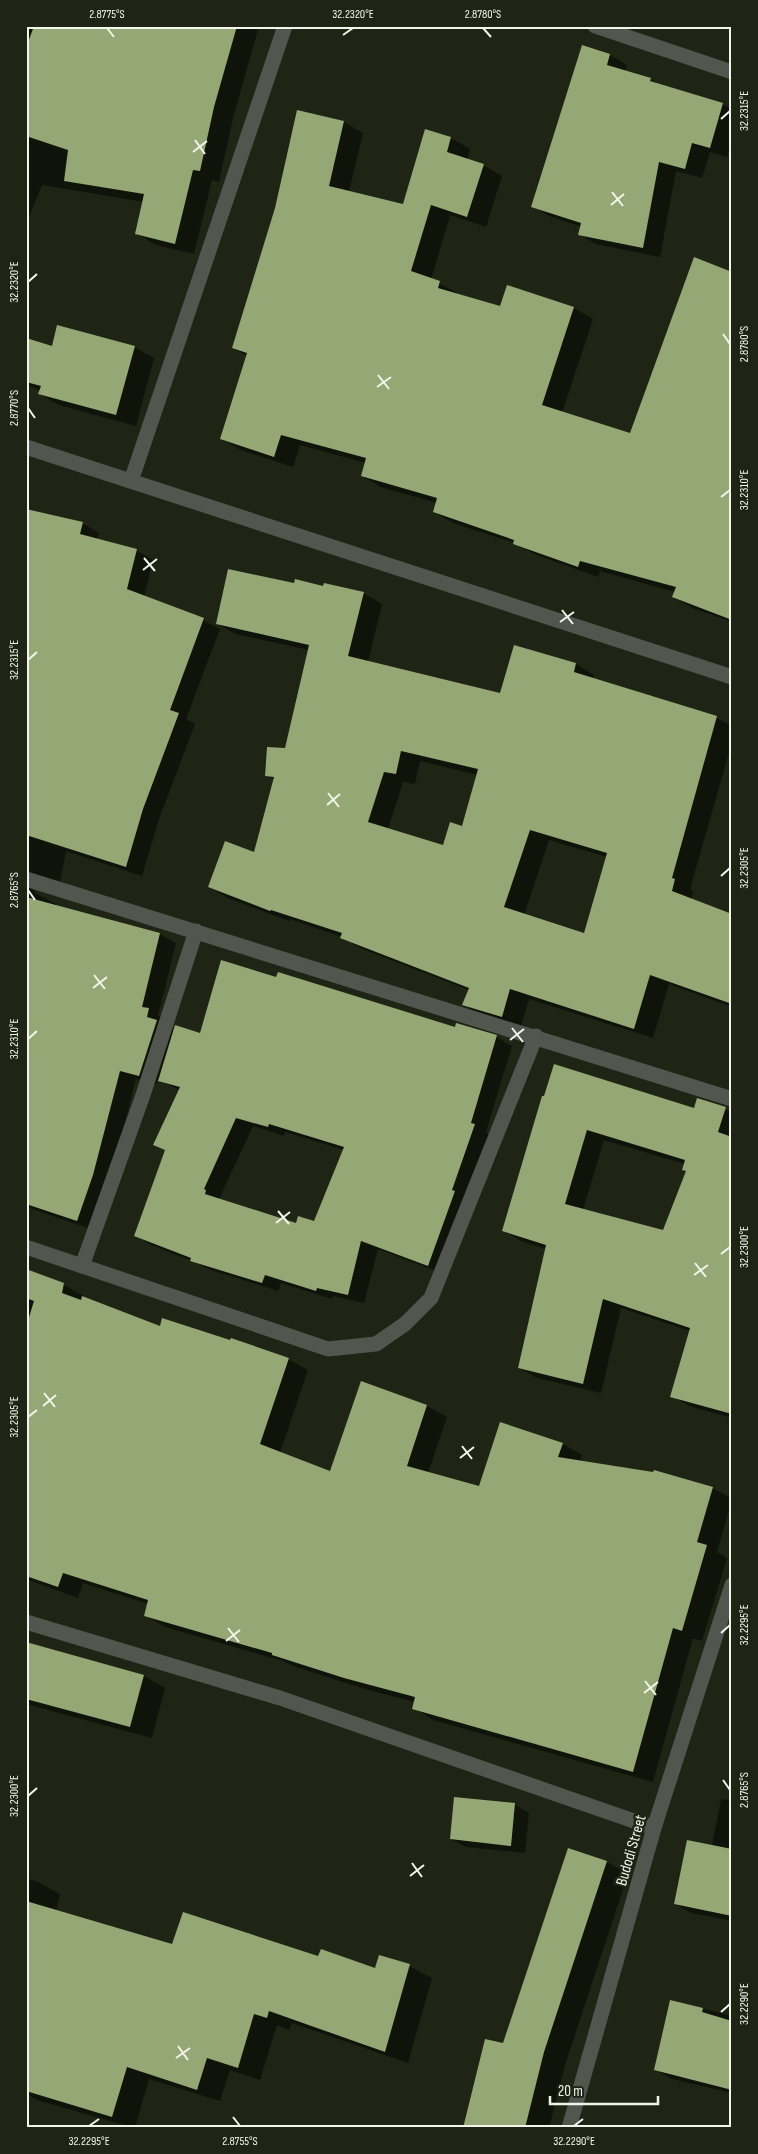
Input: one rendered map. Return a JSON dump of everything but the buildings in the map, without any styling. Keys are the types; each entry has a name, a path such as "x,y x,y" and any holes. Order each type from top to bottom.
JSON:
{"street":[{"path":"131,481 285,26"},
{"path":"594,26 732,72"},
{"path":"26,447 732,677"},
{"path":"26,879 536,1036 732,1099"},
{"path":"82,1266 142,1095 196,931"},
{"path":"26,1247 328,1349 376,1344 405,1324 431,1298 536,1036"},
{"name":"Budodi Street","path":"569,2128 654,1828 732,1585"},
{"path":"26,1622 280,1698 654,1828"}]}
